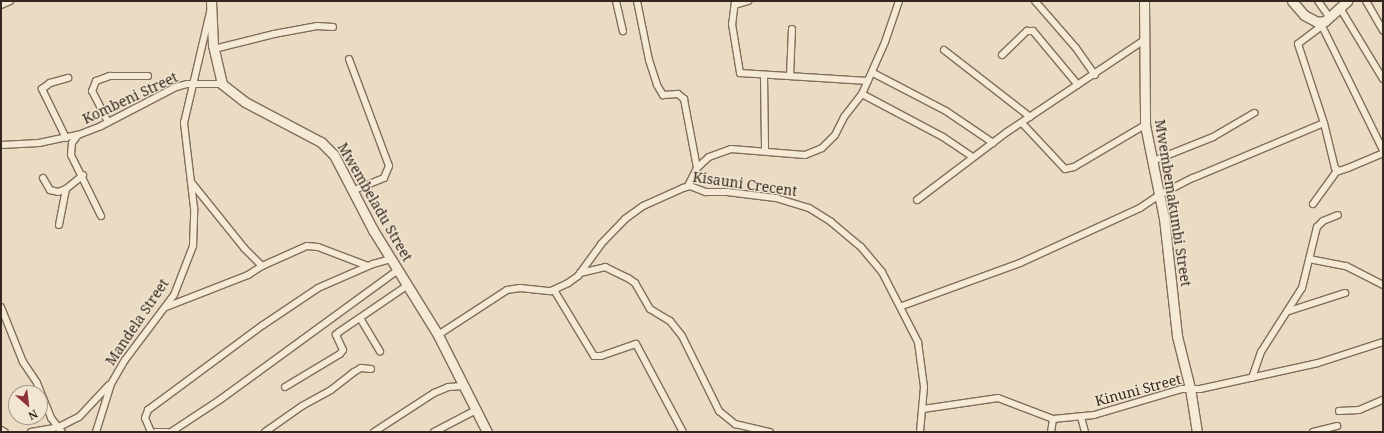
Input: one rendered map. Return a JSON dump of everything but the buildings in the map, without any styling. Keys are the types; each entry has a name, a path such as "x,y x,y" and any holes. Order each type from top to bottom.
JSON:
{"street":[{"path":"1,5 10,1"},
{"path":"616,1 623,31"},
{"path":"638,1 648,60 657,86 663,95 680,94 684,99 697,168"},
{"path":"748,1 735,3 732,24 738,69 744,75 790,76 868,81"},
{"path":"688,186 697,168 703,161 722,151 737,149 805,155 817,152 835,135 844,117 862,94 873,73 899,1"},
{"path":"1035,1 1076,48 1095,75"},
{"name":"Mwembemakumbi Street","path":"1144,1 1146,39 1145,125 1160,194 1172,281 1177,336 1190,388 1197,432"},
{"path":"1292,1 1311,20 1322,24 1383,154 1337,171 1313,204"},
{"path":"1318,1 1329,17"},
{"path":"1337,171 1324,123 1298,44 1347,1"},
{"path":"1366,1 1383,30"},
{"path":"211,5 214,49 222,84"},
{"name":"Mandela Street","path":"96,432 111,384 125,360 174,295 193,246 194,208 184,134 187,107 194,84 211,5"},
{"path":"1340,8 1383,79"},
{"path":"214,49 274,34 317,26 333,27"},
{"path":"790,76 792,29"},
{"path":"1002,55 1026,31 1033,31 1078,85"},
{"path":"917,200 973,157 1146,39"},
{"path":"944,50 1030,117"},
{"path":"349,59 389,166 384,178 354,190"},
{"path":"873,73 946,110 993,143"},
{"path":"764,75 766,120 765,151"},
{"path":"108,122 92,91 96,81 110,76 148,76"},
{"path":"66,138 42,89 50,83 68,78"},
{"name":"Kombeni Street","path":"1,145 39,143 78,135 108,122 176,87 194,84 222,84"},
{"name":"Mwembeladu Street","path":"222,84 245,102 321,142 334,155 390,259 408,285 438,335 486,432"},
{"path":"862,94 943,137 973,157"},
{"path":"1153,161 1213,137 1254,113"},
{"path":"1022,123 1065,169 1074,167 1145,125"},
{"path":"902,306 1020,263 1140,208 1160,194 1273,142 1324,123"},
{"path":"78,135 70,149 83,175 100,216"},
{"path":"43,178 53,192 66,190 83,175"},
{"path":"191,182 244,248 262,266"},
{"name":"Kisauni Crecent","path":"554,290 580,273 601,244 625,219 643,206 688,186 706,192 727,192 776,198 809,208 831,222 866,252 882,272 914,329 920,351 923,409 920,432"},
{"path":"59,225 66,190"},
{"path":"1252,378 1261,352 1289,311 1302,288 1320,223 1338,215"},
{"path":"166,307 248,275 262,266 297,249 311,245 368,266"},
{"path":"151,432 145,418 153,405 263,324 318,288 368,266 390,259"},
{"path":"1309,259 1346,266 1383,285"},
{"path":"580,273 606,267 635,283 650,309 670,321 682,336 719,411 735,424 770,432"},
{"path":"171,432 222,399 398,270"},
{"path":"285,387 340,354 342,347 336,335 408,285"},
{"path":"438,335 507,290 520,288 554,290 594,356 636,344 683,432"},
{"path":"1289,311 1345,293"},
{"path":"1,307 23,362 37,383 48,414 60,430"},
{"path":"360,318 380,351"},
{"name":"Kinuni Street","path":"923,409 998,398 1052,419 1081,417 1117,410 1190,388 1200,389 1318,363 1383,342"},
{"path":"265,432 302,406 331,390 354,372 361,368 372,369"},
{"path":"31,432 60,430 87,410 111,384"},
{"path":"374,432 434,393 448,387 464,386"},
{"path":"1339,411 1359,410 1383,400"},
{"path":"434,432 476,410"},
{"path":"1081,417 1086,432"},
{"path":"1051,432 1052,419"},
{"path":"1312,432 1337,426"},
{"path":"1,430 5,432"},
{"path":"156,432 167,432"}]}
